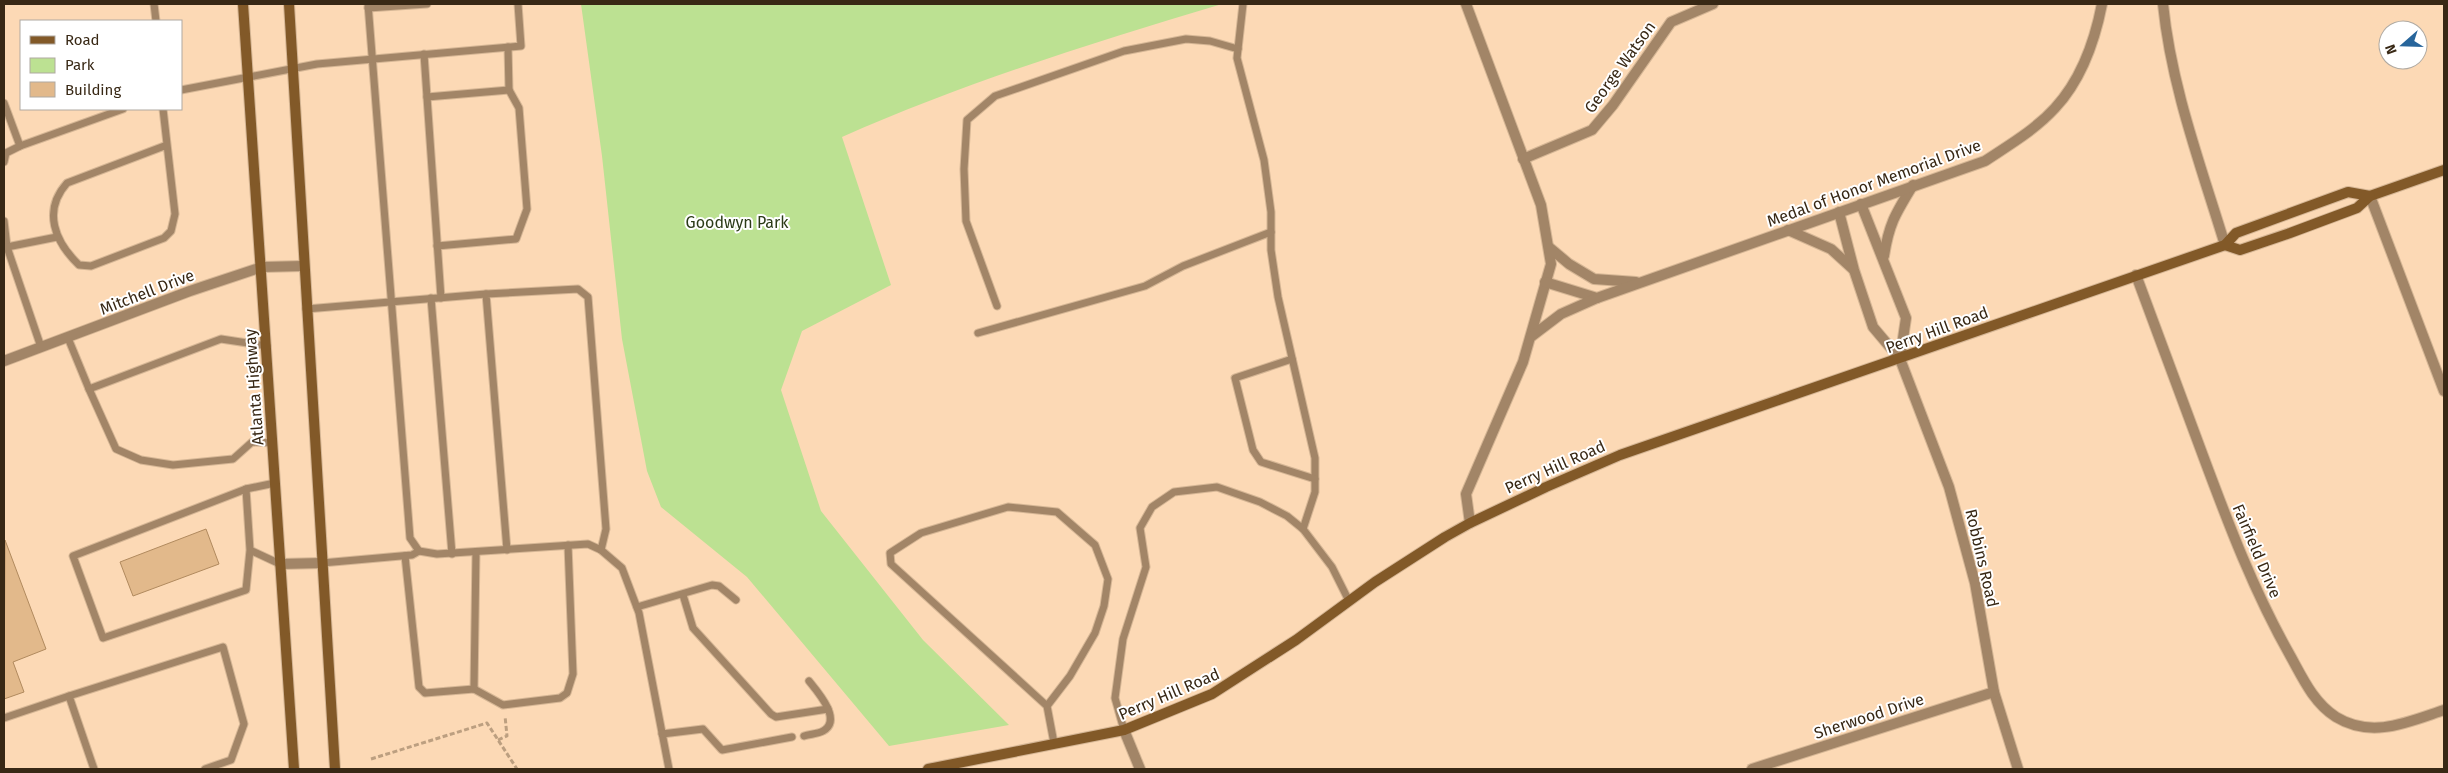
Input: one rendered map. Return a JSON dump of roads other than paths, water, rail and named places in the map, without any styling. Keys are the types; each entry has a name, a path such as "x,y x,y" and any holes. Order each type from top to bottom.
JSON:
{"main road":[{"name":"Atlanta Highway","path":"243,4 294,769"},
{"path":"289,4 335,769"},
{"name":"Perry Hill Road","path":"2225,245 2240,250 2357,208 2370,196 2444,170"},
{"name":"Perry Hill Road","path":"928,769 1124,730 1184,707 1229,686 1399,566 1470,522 1620,455 2225,245 2236,233 2348,192 2370,196"}],"street":[{"path":"1466,4 1540,205 1550,248 1551,264 1532,337 1523,362 1466,494 1470,522"},
{"name":"George Watson","path":"1522,159 1592,130 1613,105 1671,22 1713,4"},
{"name":"Medal of Honor Memorial Drive","path":"1532,337 1561,314 1597,298 1984,161 2028,132 2056,108 2076,78 2096,36 2102,4"},
{"path":"2163,4 2166,32 2177,88 2225,245"},
{"path":"1884,257 1887,232 1913,185"},
{"path":"2370,196 2444,391"},
{"path":"1862,204 1906,318 1900,359"},
{"path":"1839,212 1854,270 1873,327 1900,359"},
{"path":"1788,230 1831,249 1854,270"},
{"name":"Medal of Honor Memorial Drive","path":"1550,248 1570,264 1594,279 1640,282"},
{"name":"Mitchell Drive","path":"4,361 190,290 262,267 304,266"},
{"name":"Fairfield Drive","path":"2136,275 2234,540 2276,631 2311,692 2323,707 2336,717 2352,724 2377,729 2400,725 2444,710"},
{"path":"1545,282 1597,298"},
{"name":"Robbins Road","path":"1900,359 1949,487 1964,538 1975,583 1994,692 2018,769"},
{"path":"280,564 322,564"},
{"name":"Sherwood Drive","path":"1752,769 1994,692"},
{"path":"1124,730 1140,769"}],"lane":[{"path":"154,4 156,20"},
{"path":"419,551 410,538 368,6 426,4"},
{"path":"182,90 294,68 521,46 518,4"},
{"path":"1243,4 1237,58 1264,160 1271,250 1278,297 1315,458 1315,492 1303,529"},
{"path":"998,306 966,221 964,169 967,120 995,96 1124,52 1186,40 1210,41 1238,49"},
{"path":"437,246 516,239 527,208 519,108 509,90 508,47"},
{"path":"424,54 441,298"},
{"path":"427,97 509,90"},
{"path":"4,103 20,146"},
{"path":"4,162 5,153 20,146 120,110"},
{"path":"164,110 175,214 170,231 164,238 91,266 79,265 68,254 57,237 52,209 57,193 67,182 167,145"},
{"path":"4,221 7,247 41,347"},
{"path":"978,333 1144,286 1183,266 1271,232"},
{"path":"7,247 57,237"},
{"path":"306,309 431,298 578,289 588,297 606,529 602,550"},
{"path":"486,294 507,550"},
{"path":"431,298 452,554"},
{"path":"68,338 114,446 125,454 141,460 173,465 232,459 252,442 273,443"},
{"path":"89,389 221,339 267,346"},
{"path":"1292,359 1235,378 1253,450 1261,462 1315,479"},
{"path":"246,489 250,550 246,590 103,638 73,556 246,489 275,483"},
{"path":"1124,730 1114,698 1123,639 1146,567 1140,528 1152,508 1174,492 1217,487 1260,502 1286,516 1303,529 1332,567 1349,601"},
{"path":"1047,706 1070,676 1095,633 1104,606 1108,579 1095,545 1057,512 1008,507 921,533 890,553 891,564 1047,706 1054,744"},
{"path":"322,564 405,556 419,551 452,554 588,544 602,550 622,568 637,607 669,769"},
{"path":"405,556 419,687 425,693 474,688 503,705 560,698 567,693 573,674 568,546"},
{"path":"250,550 280,564"},
{"path":"474,688 476,552"},
{"path":"637,607 684,595 712,585 719,586 736,600"},
{"path":"684,595 693,628 776,718 828,709"},
{"path":"4,718 222,646 244,724 231,760 205,769"},
{"path":"804,736 822,732 827,728 830,721 823,697 809,681"},
{"path":"69,696 94,769"},
{"path":"662,734 703,728 722,750 792,737"}],"park label":[{"name":"Goodwyn Park","path":"737,222"}]}
